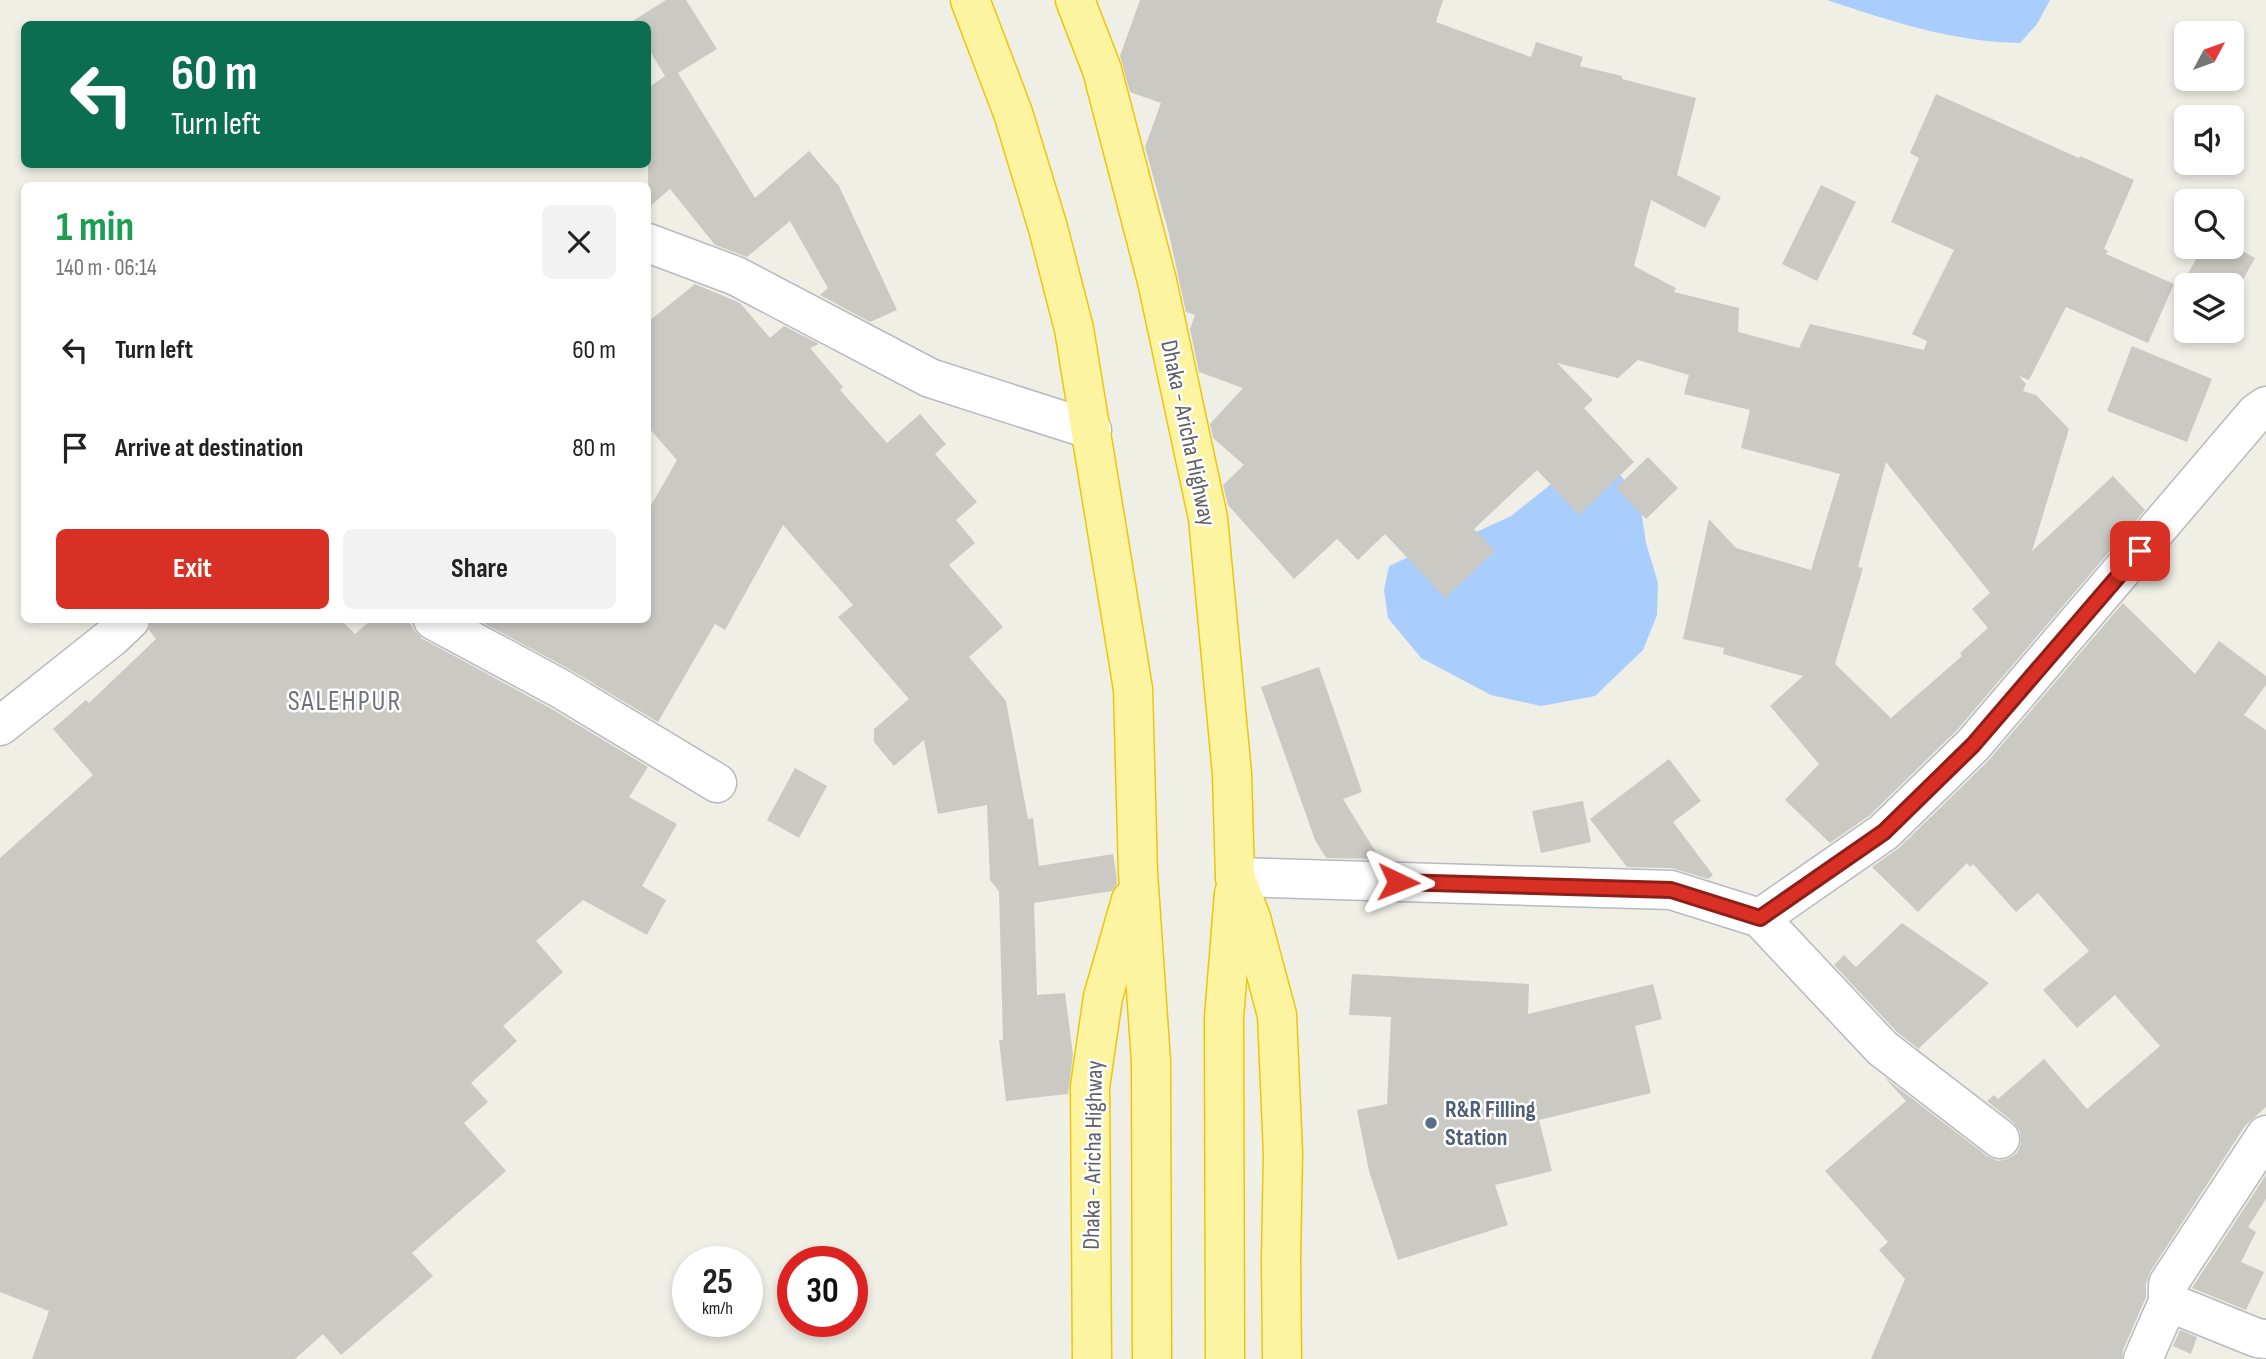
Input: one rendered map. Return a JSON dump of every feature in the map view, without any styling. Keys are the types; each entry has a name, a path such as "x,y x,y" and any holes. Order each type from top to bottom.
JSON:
{"highway":[{"name":"Dhaka - Aricha Highway","path":"970,0 1013,113 1048,228 1074,329 1133,689 1138,873 1151,1062 1153,1359"},
{"name":"Dhaka - Aricha Highway","path":"1075,0 1102,70 1153,268 1208,518 1232,774 1235,877 1224,1018 1225,1359"},
{"name":"Dhaka - Aricha Highway","path":"1092,1359 1090,1087 1103,997 1138,873"},
{"name":"Dhaka - Aricha Highway","path":"1235,877 1251,918 1277,1015 1283,1153 1282,1359"}],"street":[{"path":"651,244 736,276 930,378 1092,430"},
{"path":"1760,918 1884,832 1973,745 2256,413 2266,406"},
{"path":"0,726 127,623"},
{"path":"439,623 562,689 718,783"},
{"path":"1235,877 1671,890 1760,918 1882,1048 2000,1139"},
{"path":"2143,1359 2168,1302 2168,1283 2266,1135"},
{"path":"2168,1302 2257,1338 2266,1339"}],"water":[{"path":"1827,0 2050,0 2037,24 2020,43 1946,34 1898,23"},
{"path":"1615,469 1639,497 1646,543 1658,583 1657,615 1643,650 1595,696 1541,706 1491,695 1421,658 1388,618 1384,590 1389,566 1459,540 1511,516 1555,481"}],"building":[{"path":"666,0 686,0 717,49 678,73 755,198 809,151 839,186 897,310 870,322 820,295 828,288 790,221 747,257 715,245 670,189 651,205 648,168 651,168 651,86 665,76 651,53 651,21 633,21"},
{"path":"1140,0 1443,0 1436,22 1531,57 1536,42 1583,57 1580,66 1696,98 1677,175 1721,197 1705,228 1651,200 1634,266 1676,288 1674,292 1739,308 1738,332 1799,348 1810,324 1924,350 1927,341 1912,334 1954,250 1891,222 1919,158 1910,153 1936,94 2134,180 2104,249 2108,251 2106,254 2174,284 2148,343 2066,307 2029,380 2019,376 2026,384 2023,391 2036,395 2069,429 2032,551 2113,476 2145,510 1957,730 1870,815 1830,843 1785,800 1819,764 1770,706 1803,676 1723,654 1724,648 1683,639 1709,519 1736,548 1811,570 1840,474 1741,448 1750,410 1684,394 1689,375 1638,360 1618,378 1557,363 1593,400 1584,408 1634,462 1579,515 1537,470 1474,529 1495,551 1445,598 1385,534 1358,560 1337,539 1294,579 1228,505 1223,485 1244,465 1213,438 1210,424 1243,388 1199,372 1190,329 1195,315 1186,312 1169,234 1145,147 1161,103 1130,92 1120,56","holes":["1886,462 1990,593 1972,609 1988,628 1960,653 1962,656 1891,718 1835,664 1863,568 1858,567"]},
{"path":"1821,185 1856,202 1817,281 1782,264"},
{"path":"2244,252 2255,258 2244,278 2244,273 2188,273 2196,259 2244,259"},
{"path":"695,284 740,303 770,338 784,326 819,344 810,348 843,387 840,390 887,443 920,414 946,444 935,454 977,502 956,520 975,543 949,565 1003,627 969,657 1006,701 1028,819 1033,818 1039,866 1113,854 1117,884 1112,891 1034,903 1037,995 1065,993 1073,1055 1068,1094 1006,1101 999,1040 1003,1040 999,891 990,880 987,805 938,814 924,740 894,766 874,742 874,729 909,699 838,617 853,605 783,525 725,630 715,624 658,722 571,670 484,623 651,623 651,506 677,460 651,430 651,320"},
{"path":"2132,346 2212,379 2187,442 2107,411"},
{"path":"1648,457 1678,488 1646,519 1616,488"},
{"path":"2123,603 2195,674 2219,641 2266,676 2266,685 2244,715 2266,730 2266,1107 2245,1126 2150,1272 2146,1283 2146,1297 2123,1350 2122,1359 1871,1359 1905,1279 1879,1250 1888,1242 1825,1171 1906,1101 1884,1077 1987,1156 1998,1161 2017,1153 2021,1143 2020,1131 1987,1101 1994,1095 1998,1099 2044,1059 2087,1109 2160,1046 2115,995 2077,1028 2043,990 2089,951 2038,893 2016,912 1973,864 1970,867 1967,863 1918,912 1872,867 1899,848 1988,761"},
{"path":"150,623 344,623 355,634 368,623 410,623 423,639 550,708 648,767 629,797 677,824 642,886 666,900 647,935 583,900 536,941 563,972 503,1026 517,1041 471,1083 488,1102 464,1123 506,1171 412,1253 433,1276 341,1355 323,1334 295,1359 32,1359 49,1311 0,1292 0,858 93,775 53,729 86,700 89,703 156,639 149,630"},
{"path":"1319,667 1362,792 1343,799 1380,859 1326,858 1315,840 1261,687"},
{"path":"1669,759 1701,801 1673,822 1713,875 1708,879 1672,868 1627,867 1590,819"},
{"path":"795,768 827,786 799,838 767,820"},
{"path":"1583,801 1591,842 1541,853 1532,811"},
{"path":"1902,923 1989,983 1919,1048 1920,1050 1897,1032 1834,965 1844,955 1856,967"},
{"path":"1352,974 1529,984 1528,1014 1653,984 1662,1019 1635,1026 1651,1093 1539,1120 1552,1171 1495,1185 1508,1225 1398,1260 1369,1171 1357,1110 1387,1104 1391,1017 1349,1015"},
{"path":"2266,1175 2266,1199 2248,1227 2256,1232 2241,1262 2264,1272 2246,1310 2192,1288"},
{"path":"2180,1330 2197,1337 2191,1354 2173,1346"}],"place":[{"name":"R&R Filling Station","path":"1431,1123"}],"district":[{"name":"SALEHPUR","path":"345,701"}],"route":[{"path":"1398,882 1671,890 1760,918 1884,832 1973,745 2140,551"}]}
